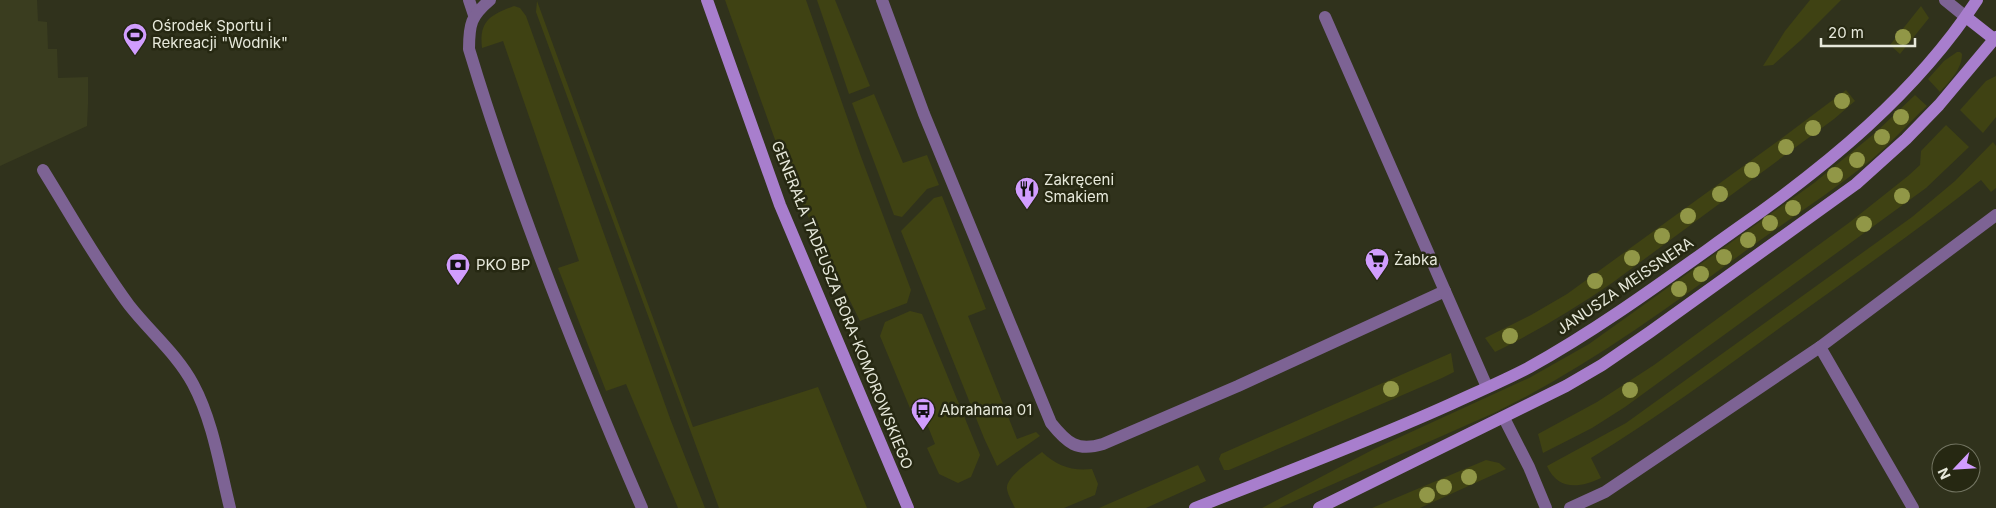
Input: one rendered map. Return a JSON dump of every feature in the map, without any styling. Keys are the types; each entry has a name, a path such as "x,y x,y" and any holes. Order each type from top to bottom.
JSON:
{"street":[{"path":"469,0 474,15"},
{"path":"490,0 474,15 469,28 468,49 531,232 582,369 642,508"},
{"name":"GENERAŁA TADEUSZA BORA-KOMOROWSKIEGO","path":"707,0 780,204 908,508"},
{"path":"882,0 924,114 1051,424 1068,442 1077,446 1091,448 1103,444 1238,386 1445,291"},
{"path":"1319,508 1504,418 1602,365 1856,184 1906,139 1939,105 1995,39 1945,0"},
{"name":"JANUSZA MEISSNERA","path":"1195,508 1402,426 1526,369 1594,330 1776,201 1844,149 1914,81 1966,17 1977,0"},
{"path":"1325,17 1487,388"},
{"path":"42,170 114,285 132,309 181,365 193,384 204,408 230,508"},
{"path":"1570,508 1605,492 1820,347 1996,215"},
{"path":"1820,347 1913,508"},
{"path":"1504,418 1529,467 1546,508"}],"shaded area":[{"path":"0,0 37,0 38,21 47,22 48,49 57,49 58,78 88,77 88,104 87,126 0,166"},
{"path":"725,0 806,0 860,154 911,290 907,303 860,321 788,176"},
{"path":"817,0 835,0 870,86 849,94"},
{"path":"1810,0 1841,0 1773,65 1763,66 1785,31"},
{"path":"537,1 693,427 818,387 867,508 719,508 536,12"},
{"path":"514,6 520,8 526,16 671,421 705,508 678,508 626,384 606,391 558,268 579,261 503,41 482,48 484,25 493,16"},
{"path":"1921,6 1929,18 1900,54 1890,45"},
{"path":"1957,52 1962,54 1960,65 1948,84 1940,92 1928,79 1944,61"},
{"path":"1996,76 1996,117 1983,133 1960,110 1986,81"},
{"path":"1846,90 1855,101 1834,119 1612,283 1555,320 1495,352 1485,338 1567,294"},
{"path":"874,94 903,163 927,155 939,185 927,189 902,217 894,215 852,103"},
{"path":"1915,95 1927,106 1870,161 1684,296 1592,358 1560,378 1494,413 1279,508 1262,508 1374,449 1529,378 1589,344 1814,183 1875,133"},
{"path":"1946,125 1969,147 1926,188 1625,407 1592,428 1543,453 1538,434 1597,402 1654,365 1850,222 1920,165 1921,151"},
{"path":"1993,142 1996,146 1996,188 1991,192 1981,180 1909,235 1715,375 1642,426 1591,458 1601,478 1585,484 1570,485 1557,480 1552,474 1547,466 1626,423 1912,217 1955,181"},
{"path":"942,196 986,309 968,316 1017,439 1036,432 1040,436 997,466 901,231 934,198"},
{"path":"910,311 922,314 980,455 971,477 958,483 939,474 927,448 935,444 921,409 912,413 880,336 885,322"},
{"path":"1451,353 1454,372 1229,470 1224,470 1219,459 1221,454"},
{"path":"1042,452 1059,464 1077,469 1092,469 1098,484 1095,495 1064,508 1015,508 1007,489 1010,479"},
{"path":"1486,460 1499,463 1506,469 1420,508 1372,508"},
{"path":"1198,465 1206,481 1146,508 1099,508"}],"place":[{"name":"Ośrodek Sportu i Rekreacji \"Wodnik\"","path":"135,56"},
{"name":"Zakręceni Smakiem","path":"1027,210"},
{"name":"Żabka","path":"1377,281"},
{"name":"PKO BP","path":"458,286"},
{"name":"Abrahama 01","path":"923,431"}]}
